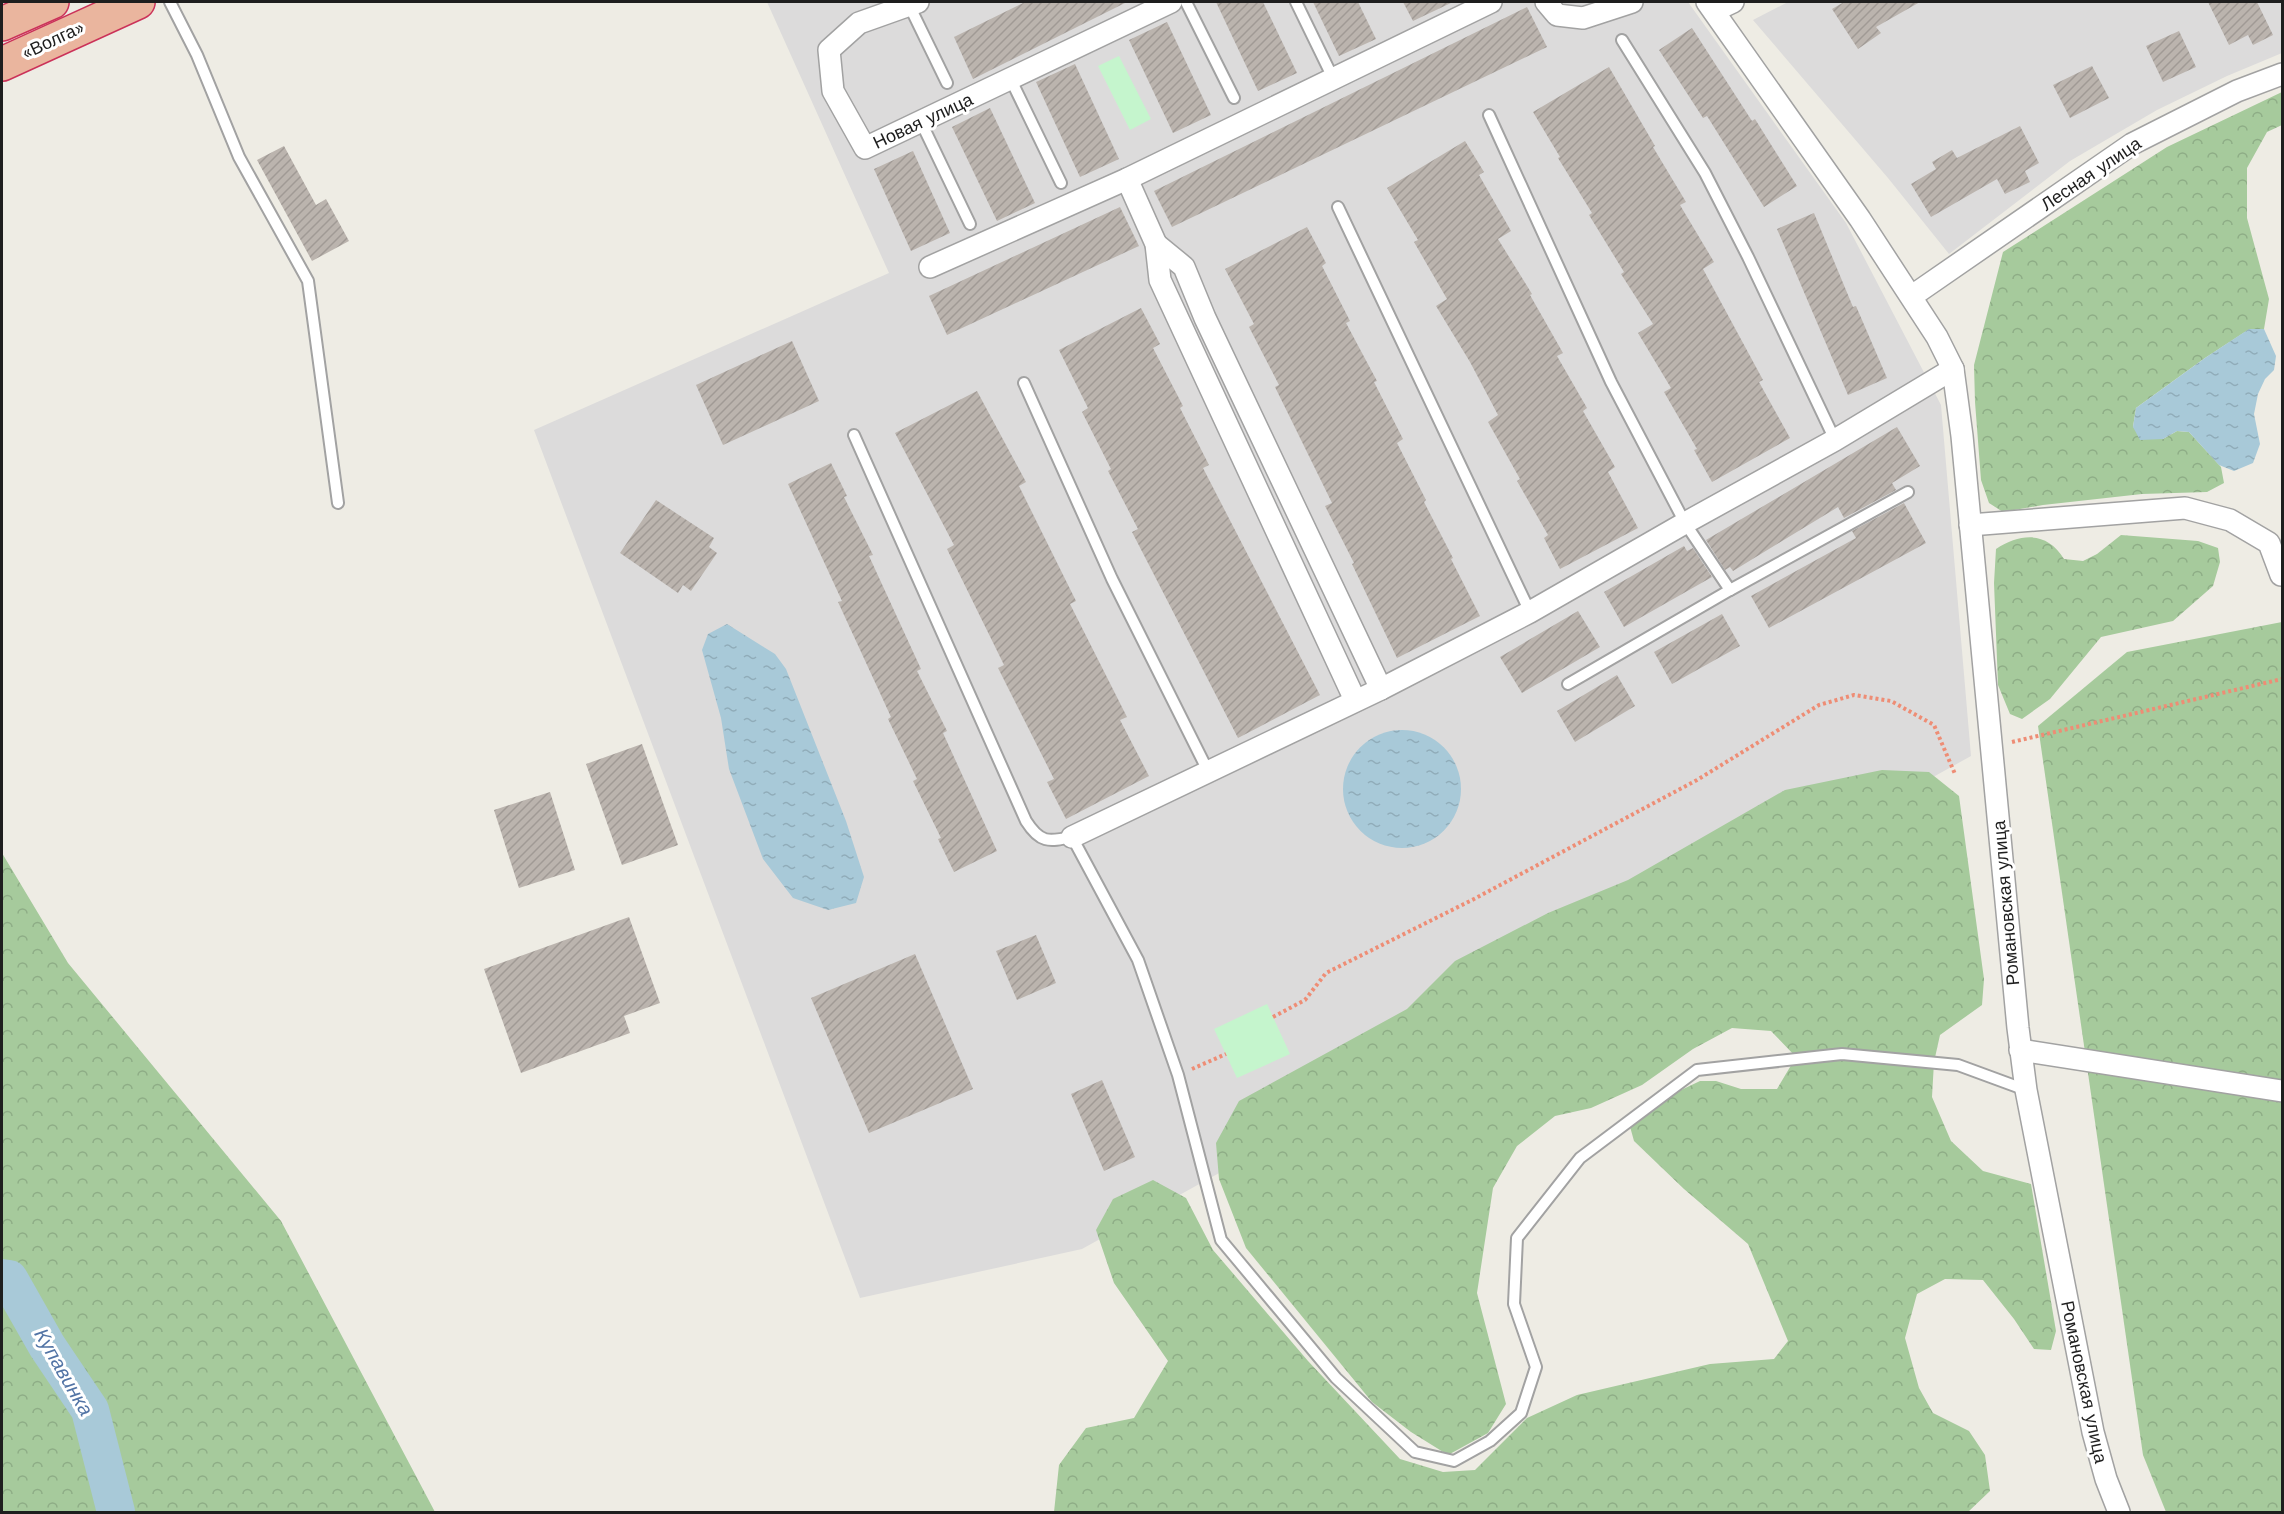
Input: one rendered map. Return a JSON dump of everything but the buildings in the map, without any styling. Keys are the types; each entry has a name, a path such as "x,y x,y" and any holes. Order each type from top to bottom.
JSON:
{"highway":[{"name":"«Волга»","path":"2,24 52,2"},
{"name":"«Волга»","path":"2,64 138,2"}],"street":[{"name":"Новая улица","path":"914,3 859,23 829,50 833,91 865,148 1171,2"},
{"path":"930,267 1127,179 1488,2"},
{"path":"1546,2 1557,15 1583,18 1632,2"},
{"path":"1710,6 1733,2"},
{"name":"Романовская улица","path":"1710,6 1912,296 1953,369 2020,1050 2093,1432 2106,1479 2119,1512"},
{"name":"Лесная улица","path":"1912,296 2132,144 2237,91 2283,74"},
{"path":"1127,179 1156,244 1160,280 1355,700"},
{"path":"1156,244 1184,267 1233,378 1381,689"},
{"path":"1072,837 1381,689 1530,612 1835,440 1953,369"},
{"path":"1210,390 1233,378"},
{"path":"1970,525 2185,508 2230,520 2269,543 2281,574"},
{"path":"1287,555 1312,543"},
{"path":"2020,1050 2283,1091"}],"lane":[{"path":"170,2 197,55 239,157 308,281 338,503"},
{"path":"1186,2 1234,98"},
{"path":"1296,2 1334,78"},
{"path":"914,3 947,83"},
{"path":"1622,40 1705,173 1748,257 1835,440"},
{"path":"1011,80 1061,183"},
{"path":"1489,115 1611,382 1685,523 1730,590"},
{"path":"921,122 970,224"},
{"path":"1338,207 1530,612"},
{"path":"1024,383 1112,579 1208,771"},
{"path":"855,435 1026,821 1036,836 1051,841 1072,837 1138,960 1178,1075 1221,1240 1336,1378 1415,1452 1454,1461 1490,1441 1521,1413 1536,1367 1514,1304 1517,1238 1580,1158 1697,1070 1842,1054 1958,1065 2026,1090"},
{"path":"1568,684 1730,590 1908,492"}],"path":[{"path":"1991,747 2283,679"},
{"path":"1273,1017 1305,1000 1326,973 1474,899 1697,780 1820,705 1854,695 1891,701 1934,725 1955,774"},
{"path":"1178,1075 1226,1054"}],"shaded area":[{"path":"767,2 1688,2 1846,223 1941,405 1971,756 1082,1249 860,1298 534,430 889,273"},
{"path":"1788,2 2282,2 2282,53 2227,76 2157,110 2070,161 1949,254 1888,178 1753,20"}],"green space":[{"path":"1119,56 1151,119 1130,130 1098,66"},
{"path":"2282,92 2282,125 2267,132 2247,168 2247,218 2269,299 2264,329 2248,330 2136,408 2133,427 2163,439 2177,431 2189,432 2221,467 2224,483 2207,492 2142,494 2043,505 2003,512 1989,503 1981,480 1974,365 2003,252 2167,147"},
{"path":"2121,535 2198,541 2218,548 2220,562 2213,586 2173,621 2101,637 2050,699 2022,719 2010,714 1998,685 1994,583 1996,549 2024,538 2042,539 2050,543 2064,559 2083,561 2097,554"},
{"path":"2282,622 2282,1512 2166,1512 2143,1455 2038,726 2127,652"},
{"path":"1882,770 1929,772 1959,796 1984,979 1982,1005 1940,1035 1934,1062 1932,1097 1951,1141 1983,1171 2031,1184 2056,1331 2051,1350 2034,1349 1983,1280 1945,1279 1917,1294 1905,1338 1919,1388 1933,1413 1969,1431 1985,1455 1990,1491 1968,1512 1054,1512 1059,1465 1086,1428 1134,1418 1168,1361 1114,1283 1096,1230 1113,1199 1153,1180 1186,1198 1213,1250 1308,1361 1400,1459 1443,1472 1475,1470 1527,1418 1577,1395 1710,1364 1774,1359 1788,1341 1748,1244 1684,1189 1634,1141 1629,1123 1658,1101 1700,1081 1716,1081 1741,1089 1777,1089 1796,1057 1771,1031 1732,1028 1693,1049 1642,1085 1591,1108 1555,1116 1517,1146 1493,1188 1477,1293 1506,1404 1488,1433 1448,1455 1411,1432 1372,1402 1246,1248 1219,1179 1216,1143 1239,1101 1407,1009 1455,961 1548,913 1628,880 1785,790"},
{"path":"2,853 68,963 281,1221 435,1512 2,1512"},
{"path":"1267,1004 1290,1054 1237,1078 1214,1029"}],"water":[{"path":"2249,329 2264,329 2276,356 2274,370 2265,379 2258,394 2254,414 2260,444 2253,463 2234,471 2219,465 2189,432 2177,431 2163,439 2140,440 2133,427 2136,408"},
{"path":"727,624 775,654 786,669 846,821 864,877 856,903 828,910 793,898 763,859 729,769 721,718 702,650 708,634"},
{"path":"1402,730 1425,734 1444,747 1457,766 1461,789 1457,812 1444,831 1425,844 1402,848 1379,844 1360,831 1347,812 1343,789 1347,766 1360,747 1379,734"}],"waterway":[{"name":"Купавинка","path":"2,1278 9,1279 47,1346 90,1410 116,1512"}]}
